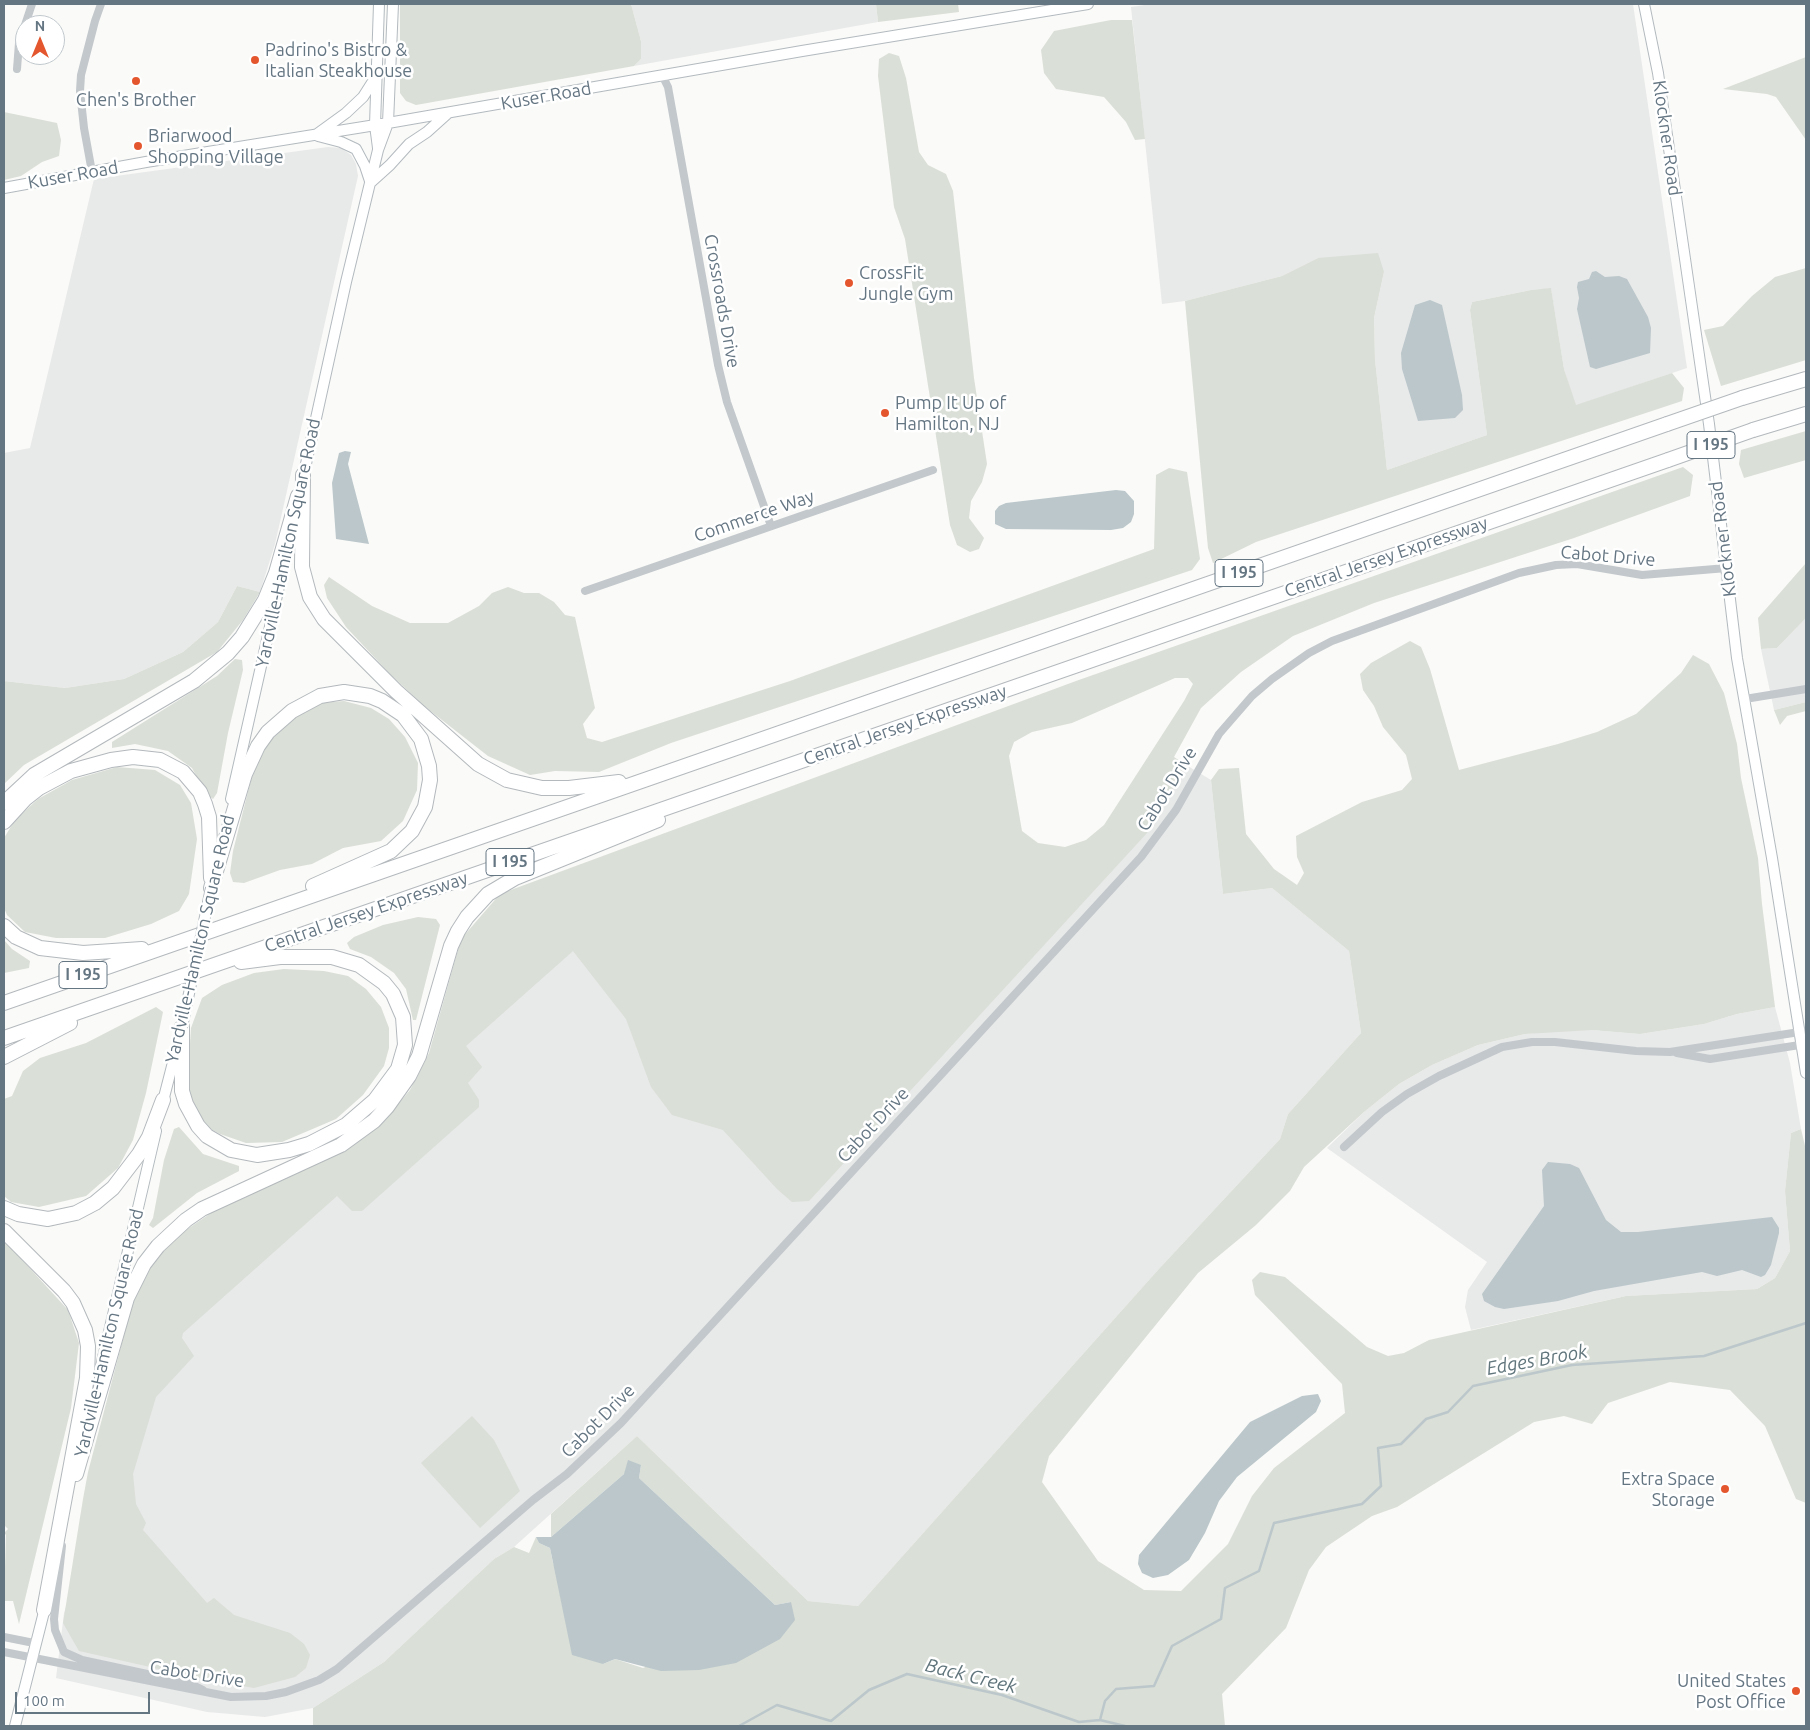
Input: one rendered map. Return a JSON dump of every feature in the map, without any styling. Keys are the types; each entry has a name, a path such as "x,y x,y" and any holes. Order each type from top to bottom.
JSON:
{"highway":[{"name":"Central Jersey Expressway","path":"4,1003 1742,398 1806,379"},
{"name":"Central Jersey Expressway","path":"4,1038 1753,430 1806,414"},
{"path":"303,478 302,568 305,582 318,610 396,691 478,764 492,773 524,785 542,788 603,784 639,777 810,722"},
{"path":"4,803 34,775 194,681 228,653 255,619 274,580 303,478"},
{"path":"212,888 250,760 268,732 280,720 299,706 320,696 344,692 358,693 382,701 403,715 413,726 426,751 430,780 422,814 412,831 402,842 379,858 227,925"},
{"path":"76,1474 127,1298 144,1264 171,1233 202,1209 341,1144 357,1134 387,1107 404,1084 419,1056 451,946 458,931 476,906 488,894 515,878 821,754"},
{"path":"4,822 25,799 39,788 71,770 111,760 133,758 160,760 183,772 193,782 206,804 209,817 212,888"},
{"path":"4,926 28,944 64,952 107,952 163,947"},
{"path":"182,1027 182,1091 191,1116 202,1131 218,1144 244,1153 257,1155 289,1150 315,1142 346,1125 375,1100 391,1081 403,1057 406,1030 399,1004 384,983 359,965 332,957 310,956 251,960 199,971"},
{"path":"4,1057 122,998"},
{"path":"4,1208 18,1214 48,1218 76,1213 95,1203 113,1188 139,1154 149,1137 163,1100"},
{"path":"4,1231 64,1291 73,1303 82,1323 88,1346 86,1378 44,1610"}],"street":[{"path":"18,69 19,43 32,4"},
{"path":"92,172 80,91 81,75 94,21 101,4"},
{"name":"Yardville-Hamilton Square Road","path":"378,150 375,125 379,4"},
{"name":"Yardville-Hamilton Square Road","path":"15,1726 34,1643 64,1534 76,1474 163,1100 182,1027 370,182 378,150 388,123 393,4"},
{"name":"Kuser Road","path":"4,188 663,77 802,51 1088,4"},
{"name":"Klockner Road","path":"1644,4 1658,73 1708,415 1737,658 1746,699 1803,1031 1806,1073"},
{"path":"315,135 346,113 364,97 378,74"},
{"name":"Crossroads Drive","path":"663,77 668,87 724,390 771,526"},
{"path":"315,135 341,142 356,149 365,166 370,182 390,166 409,144 427,132 448,113"},
{"name":"Commerce Way","path":"585,591 934,470"},
{"name":"Cabot Drive","path":"4,1652 31,1659 212,1694 249,1697 286,1692 319,1680 337,1669 599,1445 1141,857 1176,810 1205,755 1219,734 1252,696 1288,666 1332,641 1519,573 1556,565 1577,564 1642,576 1727,568"},
{"path":"1746,699 1806,689"},
{"path":"1670,1052 1803,1031"},
{"path":"1344,1147 1382,1112 1407,1094 1438,1076 1502,1047 1532,1042 1555,1042 1636,1051 1670,1052 1710,1059 1804,1044"},
{"path":"64,1534 54,1619 55,1630 64,1652 82,1660 189,1682 212,1694"},
{"path":"4,1637 34,1643"}],"shaded area":[{"path":"400,4 631,4 641,41 641,59 634,66 416,105 406,101 400,93"},
{"path":"631,4 876,4 878,22 634,66 641,59 641,41"},
{"path":"876,4 958,4 959,12 878,22"},
{"path":"1152,4 1633,4 1687,368 1575,406 1564,369 1551,289 1531,290 1472,302 1470,310 1487,435 1387,470 1375,360 1374,318 1384,272 1318,258 1282,276 1185,301 1162,304 1131,7"},
{"path":"1111,20 1132,20 1145,139 1135,140 1126,122 1104,97 1056,89 1044,73 1041,50 1054,31"},
{"path":"889,53 899,56 906,78 919,152 928,165 946,174 953,191 974,378 987,464 982,482 971,501 969,518 984,538 979,549 970,552 957,545 950,525 905,239 894,207 878,76 879,59"},
{"path":"1806,57 1806,140 1776,97 1767,94 1723,89"},
{"path":"4,112 57,123 61,140 59,156 42,162 21,176 4,180"},
{"path":"328,147 341,148 351,155 356,164 358,176 275,544 260,592 237,586 218,622 183,652 124,679 65,688 4,681 4,453 30,448 94,179"},
{"path":"1378,253 1384,272 1374,318 1375,360 1387,470 1487,435 1470,310 1472,302 1531,290 1551,288 1564,369 1576,405 1672,373 1684,388 1682,401 1256,542 1213,563 1208,548 1185,301 1282,276 1318,258"},
{"path":"1806,268 1806,360 1721,386 1704,330 1723,326 1752,296 1775,277"},
{"path":"1596,271 1605,277 1619,276 1627,279 1648,317 1651,328 1650,353 1596,369 1590,367 1577,309 1579,298 1577,287 1578,282 1589,279 1592,272"},
{"path":"1430,300 1442,305 1462,395 1463,410 1455,418 1418,421 1402,369 1401,353 1415,305"},
{"path":"1806,431 1806,460 1744,478 1739,464 1741,450"},
{"path":"351,452 348,464 369,544 336,539 332,483 339,453"},
{"path":"1683,467 1693,475 1690,496 1574,538 1374,603 1293,636 1241,672 1201,708 1174,757 1186,765 1147,833 809,1201 792,1202 777,1189 723,1130 672,1115 651,1087 626,1019 573,951 466,1046 482,1067 468,1083 479,1100 479,1107 362,1211 352,1211 337,1196 183,1333 182,1338 194,1356 156,1397 133,1474 136,1504 146,1523 143,1530 207,1603 214,1598 234,1615 290,1633 304,1644 310,1655 306,1668 295,1677 254,1688 208,1680 79,1651 63,1623 83,1499 88,1472 133,1301 150,1264 186,1230 214,1211 356,1142 383,1122 410,1090 429,1053 461,939 500,894 1076,681","holes":["1175,678 1188,678 1193,684 1184,701 1104,825 1086,840 1065,847 1038,843 1022,831 1009,756 1014,742 1032,732 1072,723"]},
{"path":"1169,468 1187,472 1200,559 1192,570 671,743 599,772 555,771 530,775 488,756 424,706 389,673 346,627 327,598 324,585 329,577 372,606 410,623 448,623 479,606 492,593 508,587 524,593 539,593 554,602 565,615 575,617 595,708 583,724 587,738 602,742 790,681 1154,549 1156,475"},
{"path":"1116,490 1125,491 1134,501 1134,514 1131,522 1123,528 1111,530 1006,529 995,524 995,511 999,506 1006,503"},
{"path":"1806,563 1806,618 1777,648 1761,649 1758,618"},
{"path":"237,586 260,592 243,620 217,652 24,765 4,784 4,681 65,688 124,679 183,652 218,622"},
{"path":"1806,618 1806,702 1774,710 1761,649 1777,648"},
{"path":"1410,641 1421,647 1430,669 1459,770 1597,732 1636,714 1681,673 1693,655 1709,664 1724,693 1737,744 1741,778 1758,858 1775,1007 1737,1014 1704,1024 1640,1034 1592,1030 1525,1034 1478,1045 1432,1065 1399,1084 1364,1112 1304,1167 1290,1191 1256,1225 1198,1273 1049,1456 1042,1482 1098,1561 1144,1590 1181,1591 1228,1544 1252,1496 1274,1468 1345,1413 1342,1384 1255,1295 1252,1280 1260,1272 1285,1277 1367,1347 1388,1356 1404,1353 1429,1340 1626,1296 1757,1289 1775,1278 1790,1251 1785,1191 1791,1133 1801,1129 1806,1150 1806,1503 1796,1499 1765,1426 1730,1390 1670,1382 1608,1403 1592,1424 1564,1416 1534,1422 1397,1507 1372,1516 1326,1547 1309,1570 1286,1628 1222,1694 1225,1726 313,1726 313,1708 384,1662 494,1559 514,1547 529,1553 536,1537 539,1543 550,1548 553,1563 603,1664 615,1659 643,1668 791,1602 775,1605 639,1478 641,1465 624,1474 551,1537 551,1514 637,1436 808,1601 858,1606 1157,1271 1280,1139 1288,1114 1361,1033 1349,951 1272,888 1223,894 1211,780 1219,769 1239,768 1246,834 1274,869 1297,885 1304,873 1297,857 1296,836 1362,802 1402,790 1412,779 1406,755 1383,727 1374,706 1363,690 1360,674 1371,663"},
{"path":"235,659 242,660 243,670 228,733 217,793 213,799 206,794 192,768 168,751 135,744 112,748 112,742 217,676"},
{"path":"344,701 371,708 389,719 405,737 418,763 417,790 403,821 381,841 343,848 312,864 280,870 244,883 233,882 230,873 233,851 255,764 272,739 295,717 319,703"},
{"path":"1806,702 1806,711 1787,716 1780,725 1774,710"},
{"path":"1173,757 1211,780 1223,894 1272,888 1349,951 1361,1033 1288,1114 1280,1139 1157,1271 858,1606 808,1601 637,1436 514,1547 494,1559 384,1662 313,1708 265,1717 207,1712 56,1678 64,1613 176,1280 378,1159 467,1021 587,923 809,1185"},
{"path":"117,767 155,770 180,785 191,803 197,839 189,894 179,911 151,924 105,938 56,938 25,932 7,915 4,908 4,838 15,820 38,799 72,780"},
{"path":"418,917 436,919 440,925 416,1020 413,1020 406,989 394,973 371,957 350,949 347,943 354,937 383,925"},
{"path":"4,940 12,949 30,961 29,968 4,973"},
{"path":"284,969 324,971 348,976 366,989 381,1007 389,1028 389,1048 384,1066 363,1095 336,1119 282,1142 246,1143 220,1134 205,1126 192,1108 187,1089 191,1028 202,998 222,985 254,973"},
{"path":"156,1007 163,1012 146,1093 133,1140 118,1168 86,1196 39,1207 11,1202 4,1196 4,1099 12,1096 23,1071 40,1058 86,1043"},
{"path":"1775,1007 1790,1063 1801,1129 1791,1133 1785,1191 1790,1251 1775,1278 1757,1289 1626,1296 1471,1330 1465,1307 1468,1290 1487,1262 1327,1148 1364,1112 1399,1084 1432,1065 1478,1045 1525,1034 1563,1030 1592,1030 1640,1034 1704,1024 1737,1014"},
{"path":"179,1127 203,1154 239,1166 239,1171 197,1193 153,1228 149,1225 153,1218 164,1160 174,1129"},
{"path":"1548,1162 1570,1164 1579,1168 1606,1220 1621,1232 1638,1232 1772,1217 1779,1228 1779,1233 1771,1265 1765,1275 1761,1277 1742,1270 1717,1276 1702,1272 1594,1291 1558,1301 1504,1309 1495,1307 1484,1301 1482,1294 1544,1206 1542,1170"},
{"path":"4,1240 68,1310 79,1343 71,1408 19,1624 13,1601 4,1601 6,1535 4,1533 8,1529 4,1525"},
{"path":"1318,1394 1321,1401 1316,1412 1237,1477 1219,1501 1205,1533 1189,1560 1168,1575 1153,1578 1142,1573 1138,1564 1139,1555 1250,1422 1302,1396"},
{"path":"472,1416 494,1440 520,1491 480,1528 421,1463"},
{"path":"628,1460 641,1465 639,1478 775,1605 791,1602 795,1620 780,1639 736,1663 699,1670 661,1671 615,1659 603,1664 572,1655 550,1548 539,1543 536,1537 551,1537 624,1474"}],"waterway":[{"name":"Edges Brook","path":"1100,1720 1105,1701 1116,1689 1154,1686 1172,1646 1221,1619 1225,1588 1259,1571 1274,1523 1362,1504 1381,1486 1378,1448 1401,1444 1426,1419 1448,1412 1473,1386 1572,1365 1704,1356 1806,1323"},
{"name":"Back Creek","path":"739,1726 777,1705 831,1721 869,1690 907,1674 1002,1695 1079,1722 1100,1720 1125,1726"}],"place":[{"name":"Padrino's Bistro & Italian Steakhouse","path":"255,60"},
{"name":"Chen's Brother","path":"136,81"},
{"name":"Briarwood Shopping Village","path":"138,146"},
{"name":"CrossFit Jungle Gym","path":"849,283"},
{"name":"Pump It Up of Hamilton, NJ","path":"885,413"},
{"name":"Extra Space Storage","path":"1725,1489"},
{"name":"United States Post Office","path":"1796,1691"}]}
